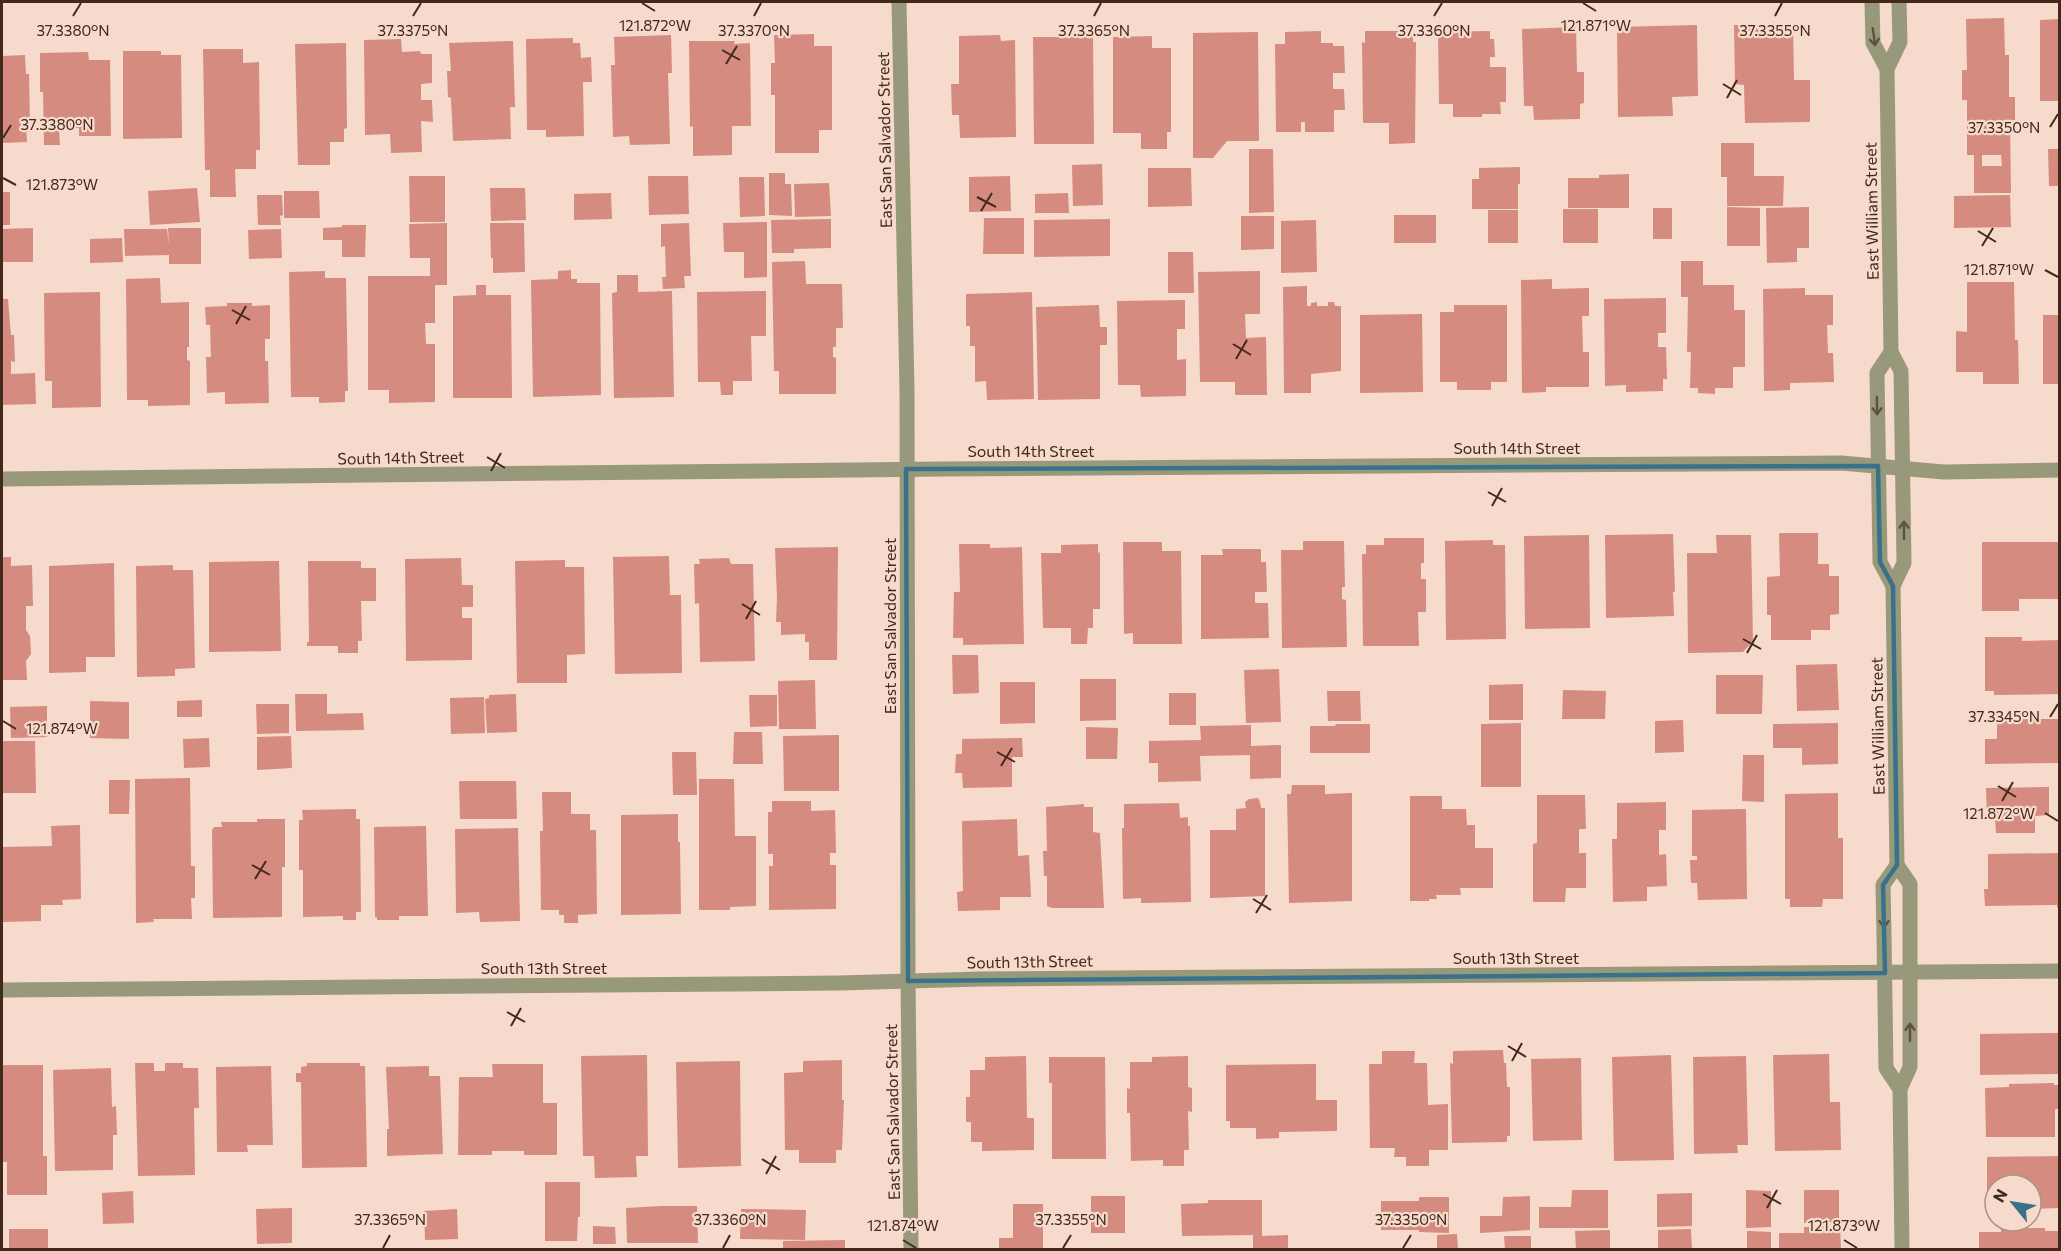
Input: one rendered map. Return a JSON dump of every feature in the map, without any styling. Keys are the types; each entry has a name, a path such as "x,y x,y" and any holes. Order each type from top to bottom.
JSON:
{"street":[{"name":"East San Salvador Street","path":"899,2 907,391 908,981 912,1250"},
{"name":"East William Street","path":"1872,2 1874,43 1887,69 1891,352 1901,371 1904,468 1904,563 1893,586 1897,865 1910,884 1910,1067 1900,1089 1902,1250"},
{"name":"East William Street","path":"1887,69 1900,42 1899,2"},
{"name":"East William Street","path":"1891,352 1877,373 1880,562 1893,586"},
{"name":"South 14th Street","path":"2,479 1829,463 1944,471 2060,470"},
{"name":"East William Street","path":"1897,865 1883,885 1886,1068 1900,1089"},
{"name":"South 13th Street","path":"2,990 2060,971"}],"highlighted area":[{"path":"1878,466 1880,562 1893,586 1897,865 1883,885 1885,973 908,981 906,469"}],"building":[{"path":"2004,18 2005,55 2009,55 2009,97 2015,97 2015,120 2010,120 2011,193 1974,193 1974,155 1967,155 1967,100 1962,100 1962,70 1967,70 1966,19","holes":["1982,155 2001,155 2002,166 1982,166"]},
{"path":"2060,19 2060,101 2040,101 2040,20"},
{"path":"1697,25 1698,96 1672,97 1673,116 1618,117 1617,27"},
{"path":"1734,25 1793,25 1794,80 1810,80 1810,122 1745,123 1744,85 1735,84"},
{"path":"1576,27 1577,72 1584,72 1584,103 1580,104 1580,119 1534,120 1533,106 1524,106 1522,29"},
{"path":"1321,31 1321,43 1344,46 1345,73 1333,73 1333,89 1344,89 1345,110 1334,110 1334,132 1305,132 1305,122 1301,122 1301,132 1276,132 1275,44 1285,44 1285,32"},
{"path":"1365,31 1413,31 1413,42 1416,42 1415,143 1389,144 1389,123 1363,123 1362,42 1365,43"},
{"path":"1490,31 1490,39 1494,39 1495,57 1490,57 1490,67 1506,67 1506,102 1500,102 1501,114 1482,114 1482,117 1453,117 1453,104 1439,104 1438,32"},
{"path":"1258,32 1259,141 1227,141 1213,158 1193,158 1193,33"},
{"path":"814,34 814,46 832,46 832,130 819,130 819,153 775,153 775,95 771,95 771,63 775,63 774,35"},
{"path":"671,35 672,73 668,73 670,144 630,145 629,136 613,137 611,65 615,65 614,37"},
{"path":"1000,35 1001,41 1015,40 1016,137 960,138 959,115 952,115 951,84 959,84 959,36"},
{"path":"1152,36 1152,48 1171,48 1171,132 1167,132 1167,149 1141,149 1141,133 1113,133 1113,37"},
{"path":"1033,37 1093,37 1094,144 1034,144"},
{"path":"573,38 573,43 580,43 581,58 591,57 592,82 583,82 584,136 546,137 546,130 527,130 526,39"},
{"path":"401,39 402,52 420,51 421,54 432,54 432,83 421,84 421,100 432,100 433,122 421,121 422,152 391,153 390,134 365,135 364,40"},
{"path":"513,41 515,107 510,107 511,139 453,141 451,98 448,97 447,71 451,71 449,43"},
{"path":"689,41 750,43 751,126 732,126 732,155 693,156 693,126 690,127"},
{"path":"346,43 347,128 344,129 344,142 330,142 330,165 298,165 295,44"},
{"path":"203,49 243,49 243,63 259,62 260,150 256,150 256,169 235,169 236,197 210,197 210,170 205,170"},
{"path":"123,51 161,51 161,55 181,55 182,138 123,139"},
{"path":"88,52 89,60 110,60 111,136 79,136 79,128 59,129 60,145 44,145 40,53"},
{"path":"25,55 26,74 29,74 30,124 26,124 27,142 2,143 2,56"},
{"path":"1721,143 1754,143 1754,176 1784,176 1783,206 1727,206 1727,177 1721,177"},
{"path":"1249,149 1273,149 1274,212 1249,213"},
{"path":"2048,149 2060,149 2060,186 2049,186"},
{"path":"1102,164 1103,205 1073,206 1072,165"},
{"path":"1520,167 1518,209 1472,209 1472,179 1479,179 1479,168"},
{"path":"1148,168 1191,168 1192,206 1148,207"},
{"path":"769,173 785,173 785,184 791,184 792,216 769,215"},
{"path":"1629,174 1629,208 1568,208 1568,178 1599,178 1599,175"},
{"path":"409,176 445,176 445,222 410,222"},
{"path":"648,176 688,176 689,214 649,215"},
{"path":"1010,176 1011,211 969,212 969,177"},
{"path":"739,177 764,177 765,216 740,217"},
{"path":"829,183 831,216 795,217 794,184"},
{"path":"197,188 200,222 150,225 148,191"},
{"path":"490,188 525,188 526,220 491,221"},
{"path":"284,191 319,191 320,218 284,218"},
{"path":"2,192 10,192 10,225 2,225"},
{"path":"611,193 612,219 574,220 574,194"},
{"path":"1068,193 1069,213 1035,213 1035,194"},
{"path":"257,195 282,195 281,225 258,225"},
{"path":"2010,195 2011,227 1954,228 1954,196"},
{"path":"1727,207 1760,208 1760,246 1727,246"},
{"path":"1809,207 1809,248 1797,248 1797,262 1767,263 1766,208"},
{"path":"1653,208 1672,208 1672,239 1653,239"},
{"path":"1563,209 1598,209 1598,243 1563,243"},
{"path":"1488,210 1518,210 1518,243 1488,243"},
{"path":"1394,215 1436,215 1436,243 1394,243"},
{"path":"1241,216 1274,216 1274,249 1241,250"},
{"path":"984,218 1024,218 1024,254 983,254"},
{"path":"831,219 831,248 794,249 794,253 772,253 771,220"},
{"path":"1110,219 1110,256 1034,257 1034,220"},
{"path":"1316,220 1317,272 1281,273 1281,221"},
{"path":"767,222 767,277 744,278 744,252 724,252 723,223"},
{"path":"447,223 447,285 435,285 435,323 425,323 426,344 435,344 435,402 389,403 389,390 368,390 368,276 430,276 430,258 410,258 409,224"},
{"path":"490,223 524,223 525,272 493,273"},
{"path":"689,223 691,276 684,276 685,288 663,289 662,277 666,277 665,246 661,247 661,224"},
{"path":"342,225 366,225 365,257 342,257 342,240 323,240 323,228 342,227"},
{"path":"33,228 33,262 2,262 2,229"},
{"path":"168,228 201,228 201,264 169,264 169,255 125,256 124,229 167,229 169,245"},
{"path":"281,229 282,258 249,259 248,230"},
{"path":"122,238 123,262 90,263 90,239"},
{"path":"1168,252 1193,252 1194,293 1168,293"},
{"path":"805,261 806,284 842,284 843,328 836,328 836,347 833,347 833,357 836,358 836,394 779,394 779,371 774,371 772,262"},
{"path":"1681,261 1703,261 1703,285 1734,285 1734,310 1745,310 1745,367 1733,367 1733,388 1715,388 1715,394 1698,393 1698,388 1690,388 1691,352 1687,352 1688,297 1681,297"},
{"path":"571,270 571,279 577,279 577,283 600,283 601,395 533,397 531,280 558,279 558,271"},
{"path":"325,271 325,278 346,278 348,391 345,391 345,402 319,403 319,397 291,397 289,272"},
{"path":"1260,271 1260,314 1245,314 1246,338 1266,337 1267,395 1235,395 1235,382 1200,382 1198,272"},
{"path":"617,275 638,275 638,292 672,291 674,397 614,398 612,293 617,292"},
{"path":"160,278 161,303 189,302 187,360 190,361 190,405 148,406 148,400 127,400 126,279"},
{"path":"1552,279 1552,289 1589,288 1589,316 1582,316 1583,352 1589,352 1589,387 1546,387 1546,392 1522,393 1521,280"},
{"path":"1967,282 2014,282 2015,340 2018,340 2019,384 1983,384 1983,372 1956,372 1956,331 1967,332"},
{"path":"476,285 486,285 486,295 511,295 512,398 453,398 453,296 476,295"},
{"path":"1307,286 1307,306 1317,302 1317,306 1328,306 1328,302 1334,302 1335,306 1341,306 1341,371 1311,374 1311,393 1284,393 1283,287"},
{"path":"1805,288 1805,295 1833,295 1833,325 1827,325 1828,353 1833,353 1834,382 1790,383 1790,390 1764,391 1763,289"},
{"path":"766,291 766,336 751,336 752,381 733,381 733,395 721,395 720,382 698,382 697,292"},
{"path":"100,292 101,407 52,408 52,381 45,381 44,293"},
{"path":"1032,292 1034,399 987,400 986,381 975,382 975,346 970,346 970,326 966,326 966,294"},
{"path":"1666,298 1666,333 1658,333 1658,347 1666,347 1667,379 1663,379 1663,391 1626,392 1626,385 1605,386 1604,299"},
{"path":"2,299 8,299 11,335 14,335 15,362 11,361 11,374 35,373 36,404 2,405"},
{"path":"1185,300 1185,329 1177,329 1177,360 1186,359 1186,396 1141,397 1140,385 1118,385 1117,301"},
{"path":"227,303 252,303 252,306 270,305 270,339 265,339 269,403 225,404 225,392 207,393 206,357 211,357 210,325 206,325 205,307 227,306"},
{"path":"1099,305 1100,327 1107,327 1107,345 1100,345 1100,399 1038,400 1036,307"},
{"path":"1454,305 1507,305 1507,382 1491,382 1491,390 1457,390 1457,382 1440,382 1440,312 1454,312"},
{"path":"1422,314 1423,392 1360,393 1360,315"},
{"path":"2043,315 2060,315 2060,384 2043,384"},
{"path":"1779,533 1818,533 1818,564 1829,564 1829,576 1839,576 1839,614 1830,615 1830,630 1811,630 1811,640 1771,640 1771,615 1767,615 1767,577 1780,576"},
{"path":"1673,534 1674,616 1606,618 1605,535"},
{"path":"1589,535 1590,628 1525,629 1524,536"},
{"path":"1716,535 1751,535 1753,641 1743,652 1688,653 1687,553 1717,553"},
{"path":"1384,538 1424,538 1424,563 1421,563 1421,579 1426,579 1426,612 1418,612 1419,646 1363,646 1362,554 1366,554 1366,545 1384,545"},
{"path":"1493,540 1493,545 1505,545 1506,639 1446,640 1445,541"},
{"path":"1303,541 1344,541 1345,587 1342,587 1342,599 1346,600 1347,647 1282,648 1281,550 1303,550"},
{"path":"1123,542 1162,542 1162,551 1181,551 1182,644 1133,644 1133,633 1124,634"},
{"path":"1982,542 2060,542 2060,599 2019,599 2019,611 1982,611"},
{"path":"959,544 990,544 990,548 1022,547 1024,644 963,645 963,638 953,638 954,592 960,592"},
{"path":"1098,544 1100,609 1093,609 1093,628 1088,628 1087,644 1071,644 1071,628 1043,628 1041,553 1061,553 1061,545"},
{"path":"838,547 837,660 809,660 809,642 805,642 805,634 781,635 781,622 776,622 775,548"},
{"path":"1222,549 1261,549 1261,562 1266,562 1267,592 1255,592 1255,603 1268,603 1269,638 1201,639 1201,555 1223,555"},
{"path":"669,556 670,595 681,595 682,673 615,674 613,557"},
{"path":"2,557 11,557 11,566 32,565 33,606 26,606 26,630 30,636 31,654 26,661 27,680 2,680"},
{"path":"461,558 462,585 473,585 473,607 462,607 462,618 472,618 472,660 406,661 405,559"},
{"path":"729,558 731,564 753,564 755,661 700,662 699,603 695,604 694,564 700,564 699,559"},
{"path":"565,560 565,567 584,567 585,654 567,655 567,683 517,683 515,561"},
{"path":"279,561 281,651 209,652 209,562"},
{"path":"308,561 361,561 361,568 376,568 376,601 361,601 362,641 358,641 358,653 338,653 338,646 307,646 309,642"},
{"path":"114,563 115,657 86,657 86,672 49,673 49,566"},
{"path":"173,565 173,570 193,570 195,668 175,669 175,676 137,677 136,566"},
{"path":"1985,637 2022,637 2022,641 2060,640 2060,694 1994,695 1994,691 1985,691"},
{"path":"952,655 978,655 979,693 953,694"},
{"path":"1837,664 1839,710 1797,711 1796,665"},
{"path":"1279,669 1281,722 1246,723 1244,670"},
{"path":"1716,675 1763,675 1762,714 1716,714"},
{"path":"1080,679 1116,679 1116,720 1080,721"},
{"path":"815,680 816,729 779,729 778,681"},
{"path":"1000,682 1035,682 1035,723 1000,724"},
{"path":"1523,684 1523,720 1489,720 1489,685"},
{"path":"1563,690 1606,691 1605,719 1562,719"},
{"path":"1327,691 1360,691 1361,721 1328,721"},
{"path":"1169,693 1196,693 1196,725 1169,725"},
{"path":"295,694 327,694 327,714 363,713 364,730 296,731"},
{"path":"516,694 517,732 487,733 485,699 489,698 489,695"},
{"path":"749,695 777,695 777,726 750,727"},
{"path":"484,697 485,733 451,734 450,698"},
{"path":"202,700 202,717 177,717 177,701"},
{"path":"90,701 129,702 129,739 90,738"},
{"path":"256,704 289,704 289,733 257,734"},
{"path":"47,706 47,737 11,738 10,707"},
{"path":"1997,719 2060,719 2060,763 1985,764 1985,739 1997,739"},
{"path":"1683,720 1684,752 1655,753 1655,721"},
{"path":"1521,723 1521,787 1481,787 1481,724"},
{"path":"1838,723 1838,764 1802,765 1802,748 1773,748 1773,724"},
{"path":"1336,724 1370,724 1370,753 1310,753 1310,726 1335,726"},
{"path":"1251,725 1251,746 1281,745 1281,778 1250,779 1250,755 1200,756 1201,781 1158,782 1158,763 1149,763 1149,741 1201,740 1200,726"},
{"path":"1086,727 1118,728 1117,759 1086,759"},
{"path":"734,732 762,732 763,764 733,764"},
{"path":"839,735 839,791 784,791 783,736"},
{"path":"291,736 292,768 257,770 257,737"},
{"path":"209,738 210,767 184,768 183,739"},
{"path":"1022,738 1023,757 1012,757 1012,787 963,788 962,773 955,773 956,754 962,754 962,739"},
{"path":"2,741 35,741 36,793 2,793"},
{"path":"672,752 696,752 697,795 673,795"},
{"path":"1743,755 1764,755 1764,802 1742,801"},
{"path":"190,778 191,866 195,866 195,898 191,898 192,919 153,919 154,922 136,923 135,779"},
{"path":"699,779 734,779 735,836 756,836 756,906 730,907 730,910 699,910"},
{"path":"109,780 130,780 129,814 109,814"},
{"path":"459,781 516,781 517,819 460,819"},
{"path":"1292,785 1325,785 1325,794 1352,793 1352,901 1289,903 1287,794 1291,794"},
{"path":"2049,787 2049,815 2035,816 2035,833 1996,833 1995,818 1987,818 1986,788"},
{"path":"542,792 571,792 571,814 590,814 590,830 596,830 597,914 578,915 578,923 564,923 564,915 559,915 559,910 541,910"},
{"path":"1838,793 1838,838 1843,838 1843,899 1823,899 1822,907 1790,907 1790,899 1785,899 1785,794"},
{"path":"1537,795 1585,795 1586,829 1579,829 1579,853 1586,853 1586,888 1566,888 1565,902 1533,902 1533,844 1537,843"},
{"path":"1410,796 1442,796 1442,809 1466,809 1467,825 1475,825 1475,848 1493,848 1493,888 1460,888 1461,895 1436,895 1437,899 1429,899 1429,901 1410,901"},
{"path":"1258,798 1261,808 1265,808 1265,896 1210,898 1210,830 1236,830 1236,809 1246,808 1245,802"},
{"path":"772,801 811,801 811,811 835,810 836,853 830,853 830,865 836,865 836,909 769,910 769,866 773,866 773,854 768,854 768,812 772,812"},
{"path":"1666,802 1666,830 1659,830 1659,855 1666,854 1667,886 1647,887 1647,901 1613,902 1612,839 1617,839 1617,803"},
{"path":"1179,803 1180,818 1188,817 1188,826 1190,826 1191,902 1141,903 1141,898 1123,899 1124,804"},
{"path":"1084,804 1084,807 1093,807 1093,832 1100,833 1104,908 1052,908 1047,906 1047,876 1044,876 1043,851 1047,851 1046,807"},
{"path":"356,809 356,819 360,819 361,912 356,912 356,920 343,920 343,916 303,917 303,870 299,870 299,820 303,820 302,810"},
{"path":"1746,809 1747,899 1698,900 1697,883 1691,883 1690,860 1697,860 1697,856 1692,856 1692,810"},
{"path":"678,814 681,914 621,915 621,815"},
{"path":"257,819 285,819 282,917 213,918 212,830 214,827 222,827 221,822 257,822"},
{"path":"1017,819 1018,856 1029,855 1031,897 1000,897 1000,910 958,911 957,892 963,891 962,821"},
{"path":"80,825 81,899 62,900 63,905 41,905 41,921 3,922 2,847 52,846 51,826"},
{"path":"426,826 428,916 399,916 399,920 377,920 375,917 374,827"},
{"path":"518,828 520,921 480,922 479,912 456,913 455,829"},
{"path":"2060,853 2060,908 2057,908 2057,905 1985,906 1984,889 1988,889 1988,854"},
{"path":"2060,1033 2060,1074 1980,1075 1980,1034"},
{"path":"1503,1050 1507,1087 1510,1087 1510,1136 1507,1136 1507,1142 1452,1143 1450,1063 1453,1064 1453,1051"},
{"path":"1382,1051 1415,1051 1414,1063 1427,1063 1428,1105 1448,1104 1448,1150 1429,1150 1429,1166 1406,1166 1406,1157 1394,1157 1395,1148 1370,1148 1369,1064 1382,1064"},
{"path":"1829,1054 1830,1102 1840,1102 1841,1150 1775,1151 1773,1055"},
{"path":"647,1055 648,1156 636,1156 637,1177 595,1178 594,1156 583,1156 581,1056"},
{"path":"1671,1055 1674,1160 1614,1161 1612,1057"},
{"path":"1026,1056 1027,1118 1034,1118 1034,1150 982,1151 982,1142 971,1142 971,1122 966,1122 966,1097 970,1097 970,1070 985,1070 985,1057"},
{"path":"1188,1056 1188,1087 1192,1088 1192,1112 1188,1111 1189,1150 1184,1150 1184,1166 1163,1166 1163,1160 1131,1161 1130,1113 1127,1113 1130,1062 1152,1062 1152,1057"},
{"path":"1746,1056 1748,1145 1737,1145 1738,1153 1694,1154 1693,1057"},
{"path":"1049,1057 1105,1057 1106,1159 1052,1159 1052,1083 1049,1083"},
{"path":"1581,1058 1582,1140 1533,1141 1531,1059"},
{"path":"842,1060 842,1100 844,1100 842,1150 836,1150 836,1163 799,1163 799,1150 785,1150 784,1073 803,1072 803,1061"},
{"path":"740,1061 741,1166 678,1168 676,1062"},
{"path":"135,1063 154,1063 154,1071 165,1071 165,1063 183,1063 183,1068 198,1068 199,1108 194,1108 195,1175 138,1176"},
{"path":"307,1063 360,1063 360,1066 365,1066 367,1167 302,1168 301,1082 296,1082 296,1073 301,1073 301,1067 307,1066"},
{"path":"492,1064 543,1064 543,1103 557,1103 557,1155 524,1155 524,1151 492,1151 492,1155 458,1155 459,1077 493,1077"},
{"path":"1316,1064 1316,1100 1337,1100 1337,1131 1279,1132 1279,1138 1256,1139 1256,1128 1230,1128 1230,1121 1226,1121 1226,1065"},
{"path":"2,1065 43,1065 43,1156 47,1156 47,1195 7,1195 7,1162 2,1162"},
{"path":"271,1066 273,1145 247,1145 248,1152 217,1152 216,1067"},
{"path":"429,1066 429,1076 440,1076 443,1154 387,1156 387,1129 389,1129 386,1067"},
{"path":"111,1068 112,1107 116,1106 117,1135 113,1135 113,1170 55,1171 53,1070"},
{"path":"2054,1083 2054,1085 2060,1085 2060,1109 2055,1109 2055,1137 1986,1137 1985,1088 2009,1087 2009,1084"},
{"path":"2060,1156 2060,1208 2043,1209 2043,1173 1987,1173 1987,1157"},
{"path":"545,1182 580,1182 577,1241 545,1241"},
{"path":"1572,1190 1608,1190 1608,1228 1539,1228 1539,1207 1571,1207"},
{"path":"1746,1190 1771,1191 1771,1227 1746,1228"},
{"path":"1804,1190 1839,1190 1839,1222 1804,1223"},
{"path":"133,1191 134,1223 103,1224 102,1193"},
{"path":"1692,1193 1692,1226 1657,1227 1657,1194"},
{"path":"1091,1196 1125,1196 1125,1233 1091,1233"},
{"path":"1530,1196 1530,1230 1480,1233 1480,1216 1502,1216 1503,1197"},
{"path":"1419,1197 1449,1197 1449,1233 1381,1230 1381,1201 1419,1201"},
{"path":"1208,1200 1262,1200 1262,1236 1288,1235 1288,1250 1253,1250 1253,1235 1182,1236 1181,1204 1208,1203"},
{"path":"1013,1204 1043,1204 1043,1250 999,1250 999,1238 1013,1238"},
{"path":"697,1206 698,1243 627,1243 626,1208"},
{"path":"292,1208 292,1243 257,1244 256,1209"},
{"path":"457,1209 458,1239 425,1240 424,1211"},
{"path":"741,1209 806,1210 805,1240 740,1239"},
{"path":"593,1226 615,1227 616,1244 593,1244"},
{"path":"1804,1227 1840,1227 1841,1250 1779,1250 1779,1233 1804,1233"},
{"path":"2043,1228 2045,1228 2045,1231 2058,1231 2058,1250 1979,1250 1979,1232 2043,1233"},
{"path":"9,1229 48,1229 48,1250 9,1250"},
{"path":"1691,1229 1692,1250 1658,1250 1658,1230"},
{"path":"1610,1230 1610,1250 1576,1250 1575,1231"},
{"path":"1747,1231 1771,1232 1771,1250 1747,1250"},
{"path":"1457,1234 1458,1250 1437,1250 1437,1235"},
{"path":"1504,1236 1531,1236 1531,1250 1505,1250"},
{"path":"845,1240 845,1250 783,1250 783,1241"}]}
